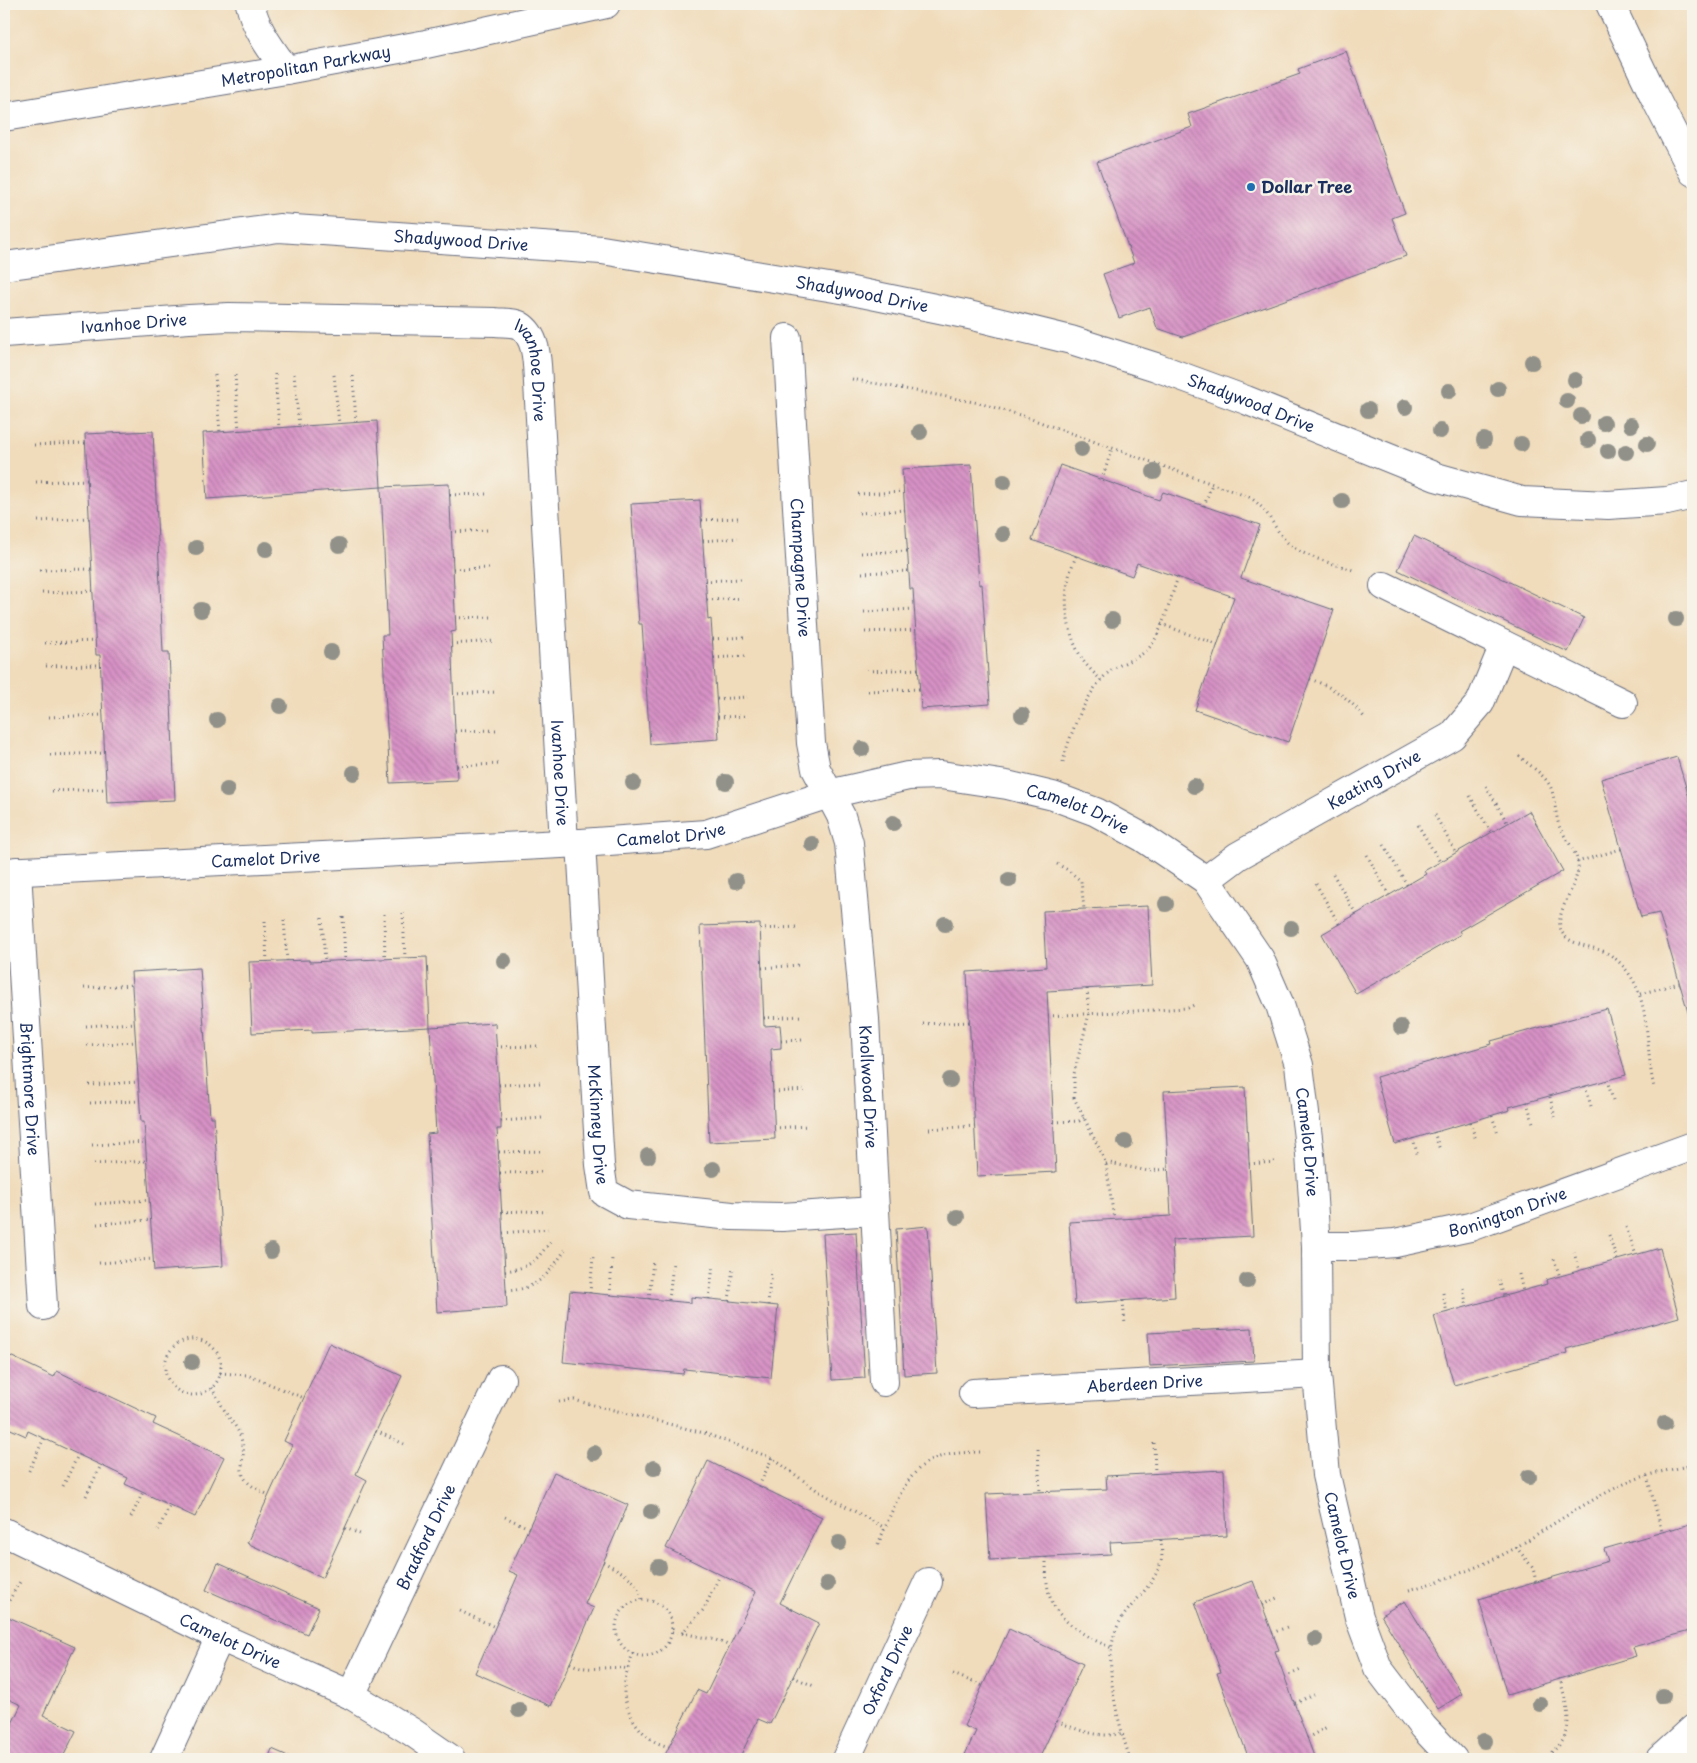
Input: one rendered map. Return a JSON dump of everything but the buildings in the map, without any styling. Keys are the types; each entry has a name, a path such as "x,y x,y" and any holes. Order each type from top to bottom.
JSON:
{"street":[{"path":"250,4 254,20 267,44 286,70"},
{"name":"Metropolitan Parkway","path":"4,117 286,70 426,44 606,4"},
{"path":"1610,4 1693,172"},
{"name":"Shadywood Drive","path":"4,266 279,228 602,250 847,290 969,315 1071,340 1156,367 1246,400 1436,477 1522,501 1608,505 1667,502 1693,495"},
{"name":"Ivanhoe Drive","path":"4,333 189,318 229,317 495,322 518,325 530,335 536,359 573,843"},
{"name":"Champagne Drive","path":"787,338 811,743 816,768 829,794"},
{"path":"1384,586 1623,703"},
{"name":"Keating Drive","path":"1206,880 1238,856 1452,736 1480,703 1504,646"},
{"name":"Camelot Drive","path":"10,872 573,843 706,834 829,794 908,776 941,776 1007,785 1053,796 1096,812 1142,837 1206,880 1260,959 1280,1005 1299,1065 1310,1154 1316,1246 1317,1374 1326,1475 1359,1617 1378,1668 1422,1727 1453,1759"},
{"name":"Knollwood Drive","path":"829,794 841,816 849,843 865,1019 884,1382"},
{"name":"McKinney Drive","path":"573,843 600,1166 604,1192 628,1205 732,1216 782,1217 874,1210"},
{"name":"Brightmore Drive","path":"10,872 43,1306"},
{"name":"Bonington Drive","path":"1316,1246 1395,1243 1470,1226 1693,1146"},
{"name":"Aberdeen Drive","path":"973,1393 1317,1374"},
{"name":"Bradford Drive","path":"351,1695 501,1379"},
{"name":"Camelot Drive","path":"4,1532 220,1637 351,1695 412,1732 451,1759"},
{"name":"Oxford Drive","path":"846,1759 928,1582"},
{"path":"164,1759 220,1637"},
{"path":"1660,1759 1693,1728"}],"path":[{"path":"235,374 240,431"},
{"path":"275,374 279,428"},
{"path":"294,374 298,426"},
{"path":"215,375 220,432"},
{"path":"334,375 339,424"},
{"path":"353,376 356,422"},
{"path":"852,379 979,403 1023,416 1249,497 1260,504 1287,543 1302,552 1354,570"},
{"path":"34,445 86,443"},
{"path":"1102,480 1112,448"},
{"path":"36,482 88,480"},
{"path":"1204,506 1212,484"},
{"path":"858,494 903,492"},
{"path":"450,495 486,494"},
{"path":"859,513 905,510"},
{"path":"38,521 89,518"},
{"path":"702,520 738,518"},
{"path":"451,532 488,530"},
{"path":"703,541 738,538"},
{"path":"861,553 907,551"},
{"path":"1076,556 1068,581 1066,597 1068,616 1073,640 1081,657 1091,671 1101,680"},
{"path":"40,570 92,568"},
{"path":"453,569 490,568"},
{"path":"862,573 909,571"},
{"path":"1062,766 1068,742 1077,720 1101,680 1122,664 1149,649 1157,638 1178,577"},
{"path":"706,581 741,579"},
{"path":"42,593 93,591"},
{"path":"706,600 742,598"},
{"path":"864,612 914,609"},
{"path":"455,618 492,617"},
{"path":"1161,624 1218,645"},
{"path":"865,632 916,630"},
{"path":"713,639 744,637"},
{"path":"45,642 95,641"},
{"path":"451,644 494,641"},
{"path":"714,658 745,656"},
{"path":"46,666 101,665"},
{"path":"867,671 918,669"},
{"path":"1310,679 1330,686 1342,694 1364,717"},
{"path":"868,691 920,689"},
{"path":"453,694 496,692"},
{"path":"717,699 747,697"},
{"path":"49,718 103,715"},
{"path":"718,717 748,716"},
{"path":"455,731 498,730"},
{"path":"50,755 105,753"},
{"path":"1519,756 1544,777 1551,786 1561,829 1577,862 1578,868 1572,890 1560,916 1560,927 1564,936 1574,942 1606,953 1620,963 1640,994 1645,1015 1650,1073 1654,1087"},
{"path":"457,766 500,764"},
{"path":"1486,786 1508,824"},
{"path":"52,791 106,788"},
{"path":"1470,796 1491,833"},
{"path":"1435,816 1456,853"},
{"path":"1418,825 1440,862"},
{"path":"1384,845 1407,885"},
{"path":"1577,862 1621,849"},
{"path":"1367,855 1389,895"},
{"path":"1057,864 1081,881 1084,909"},
{"path":"1333,874 1356,914"},
{"path":"1316,884 1339,924"},
{"path":"384,914 385,959"},
{"path":"403,914 405,958"},
{"path":"343,917 345,960"},
{"path":"322,918 325,962"},
{"path":"284,920 287,961"},
{"path":"265,921 267,962"},
{"path":"760,929 797,927"},
{"path":"762,968 799,965"},
{"path":"1640,994 1679,983"},
{"path":"84,988 132,985"},
{"path":"1087,989 1089,1014 1074,1074 1074,1098 1106,1164 1114,1219"},
{"path":"1048,1016 1188,1008 1194,1005"},
{"path":"764,1018 802,1016"},
{"path":"923,1024 970,1022"},
{"path":"86,1026 134,1023"},
{"path":"781,1041 803,1040"},
{"path":"87,1045 136,1042"},
{"path":"496,1047 538,1046"},
{"path":"1607,1080 1613,1100"},
{"path":"89,1085 138,1082"},
{"path":"499,1085 540,1083"},
{"path":"1586,1086 1591,1106"},
{"path":"773,1092 806,1090"},
{"path":"1550,1096 1555,1117"},
{"path":"90,1103 140,1100"},
{"path":"1527,1102 1534,1123"},
{"path":"1492,1116 1498,1134"},
{"path":"501,1121 542,1118"},
{"path":"1054,1122 1079,1121 1084,1118"},
{"path":"1470,1122 1476,1140"},
{"path":"774,1128 808,1126"},
{"path":"929,1129 975,1126"},
{"path":"1434,1132 1440,1150"},
{"path":"1413,1138 1418,1157"},
{"path":"92,1145 146,1142"},
{"path":"499,1152 544,1150"},
{"path":"94,1164 146,1161"},
{"path":"1249,1164 1280,1161"},
{"path":"1106,1164 1110,1163 1148,1171 1168,1169"},
{"path":"500,1174 545,1172"},
{"path":"96,1204 149,1200"},
{"path":"502,1212 547,1212"},
{"path":"97,1224 150,1220"},
{"path":"1626,1228 1636,1255"},
{"path":"503,1232 548,1230"},
{"path":"1609,1236 1616,1260"},
{"path":"505,1271 520,1269 529,1265 538,1258 553,1239"},
{"path":"506,1291 526,1288 542,1278 552,1269 565,1250"},
{"path":"1574,1252 1579,1271"},
{"path":"590,1293 593,1256"},
{"path":"610,1295 612,1258"},
{"path":"99,1263 153,1259"},
{"path":"1554,1259 1560,1277"},
{"path":"649,1299 653,1262"},
{"path":"669,1300 673,1263"},
{"path":"709,1299 713,1266"},
{"path":"729,1301 733,1267"},
{"path":"768,1305 770,1270"},
{"path":"1519,1274 1523,1291"},
{"path":"1499,1280 1504,1297"},
{"path":"1463,1288 1467,1307"},
{"path":"1443,1292 1447,1313"},
{"path":"1123,1301 1124,1325"},
{"path":"199,1339 208,1343 219,1358 220,1373 211,1388 199,1394 190,1395 181,1392 168,1380 165,1362 168,1354 180,1341 199,1339"},
{"path":"220,1373 247,1375 304,1398"},
{"path":"211,1388 217,1395 225,1412 238,1429 244,1455 242,1470 248,1484 269,1495"},
{"path":"559,1402 574,1400 704,1433 772,1458 818,1490 885,1528"},
{"path":"376,1431 404,1444"},
{"path":"29,1470 44,1438"},
{"path":"1154,1443 1155,1474"},
{"path":"1038,1449 1040,1492"},
{"path":"878,1544 909,1480 920,1468 929,1462 945,1456 963,1452 984,1452"},
{"path":"63,1486 78,1454"},
{"path":"759,1486 772,1458"},
{"path":"86,1496 101,1465"},
{"path":"1409,1590 1472,1569 1516,1547 1567,1514 1624,1484 1646,1476 1693,1465"},
{"path":"1646,1476 1662,1532"},
{"path":"130,1517 143,1492"},
{"path":"158,1530 170,1505"},
{"path":"505,1517 529,1528"},
{"path":"345,1528 360,1534"},
{"path":"1130,1759 1122,1733 1111,1674 1110,1656 1114,1636 1122,1618 1154,1577 1161,1560 1161,1539"},
{"path":"1516,1547 1533,1568 1536,1582"},
{"path":"1046,1557 1048,1590 1053,1605 1067,1622 1081,1634 1112,1648"},
{"path":"603,1562 624,1573 632,1580 639,1590 642,1600"},
{"path":"4,1609 24,1575"},
{"path":"682,1633 704,1609 720,1575"},
{"path":"1262,1605 1278,1597"},
{"path":"642,1600 656,1602 664,1607 672,1623 672,1632 664,1648 647,1656 632,1653 621,1644 617,1636 616,1626 618,1617 623,1609 630,1603 642,1600"},
{"path":"460,1611 495,1627"},
{"path":"1272,1632 1287,1627"},
{"path":"1689,1631 1693,1646"},
{"path":"672,1632 716,1640 730,1646"},
{"path":"632,1653 624,1690 629,1709 638,1727 651,1739 669,1748"},
{"path":"570,1663 578,1668 586,1669 628,1669"},
{"path":"1285,1677 1303,1669"},
{"path":"953,1674 982,1686"},
{"path":"793,1677 814,1686"},
{"path":"1544,1759 1562,1742 1568,1728 1560,1678"},
{"path":"1294,1703 1314,1696"},
{"path":"1057,1721 1088,1733 1122,1733"},
{"path":"1308,1738 1327,1728"}],"place":[{"name":"Dollar Tree","path":"1251,187"}]}
